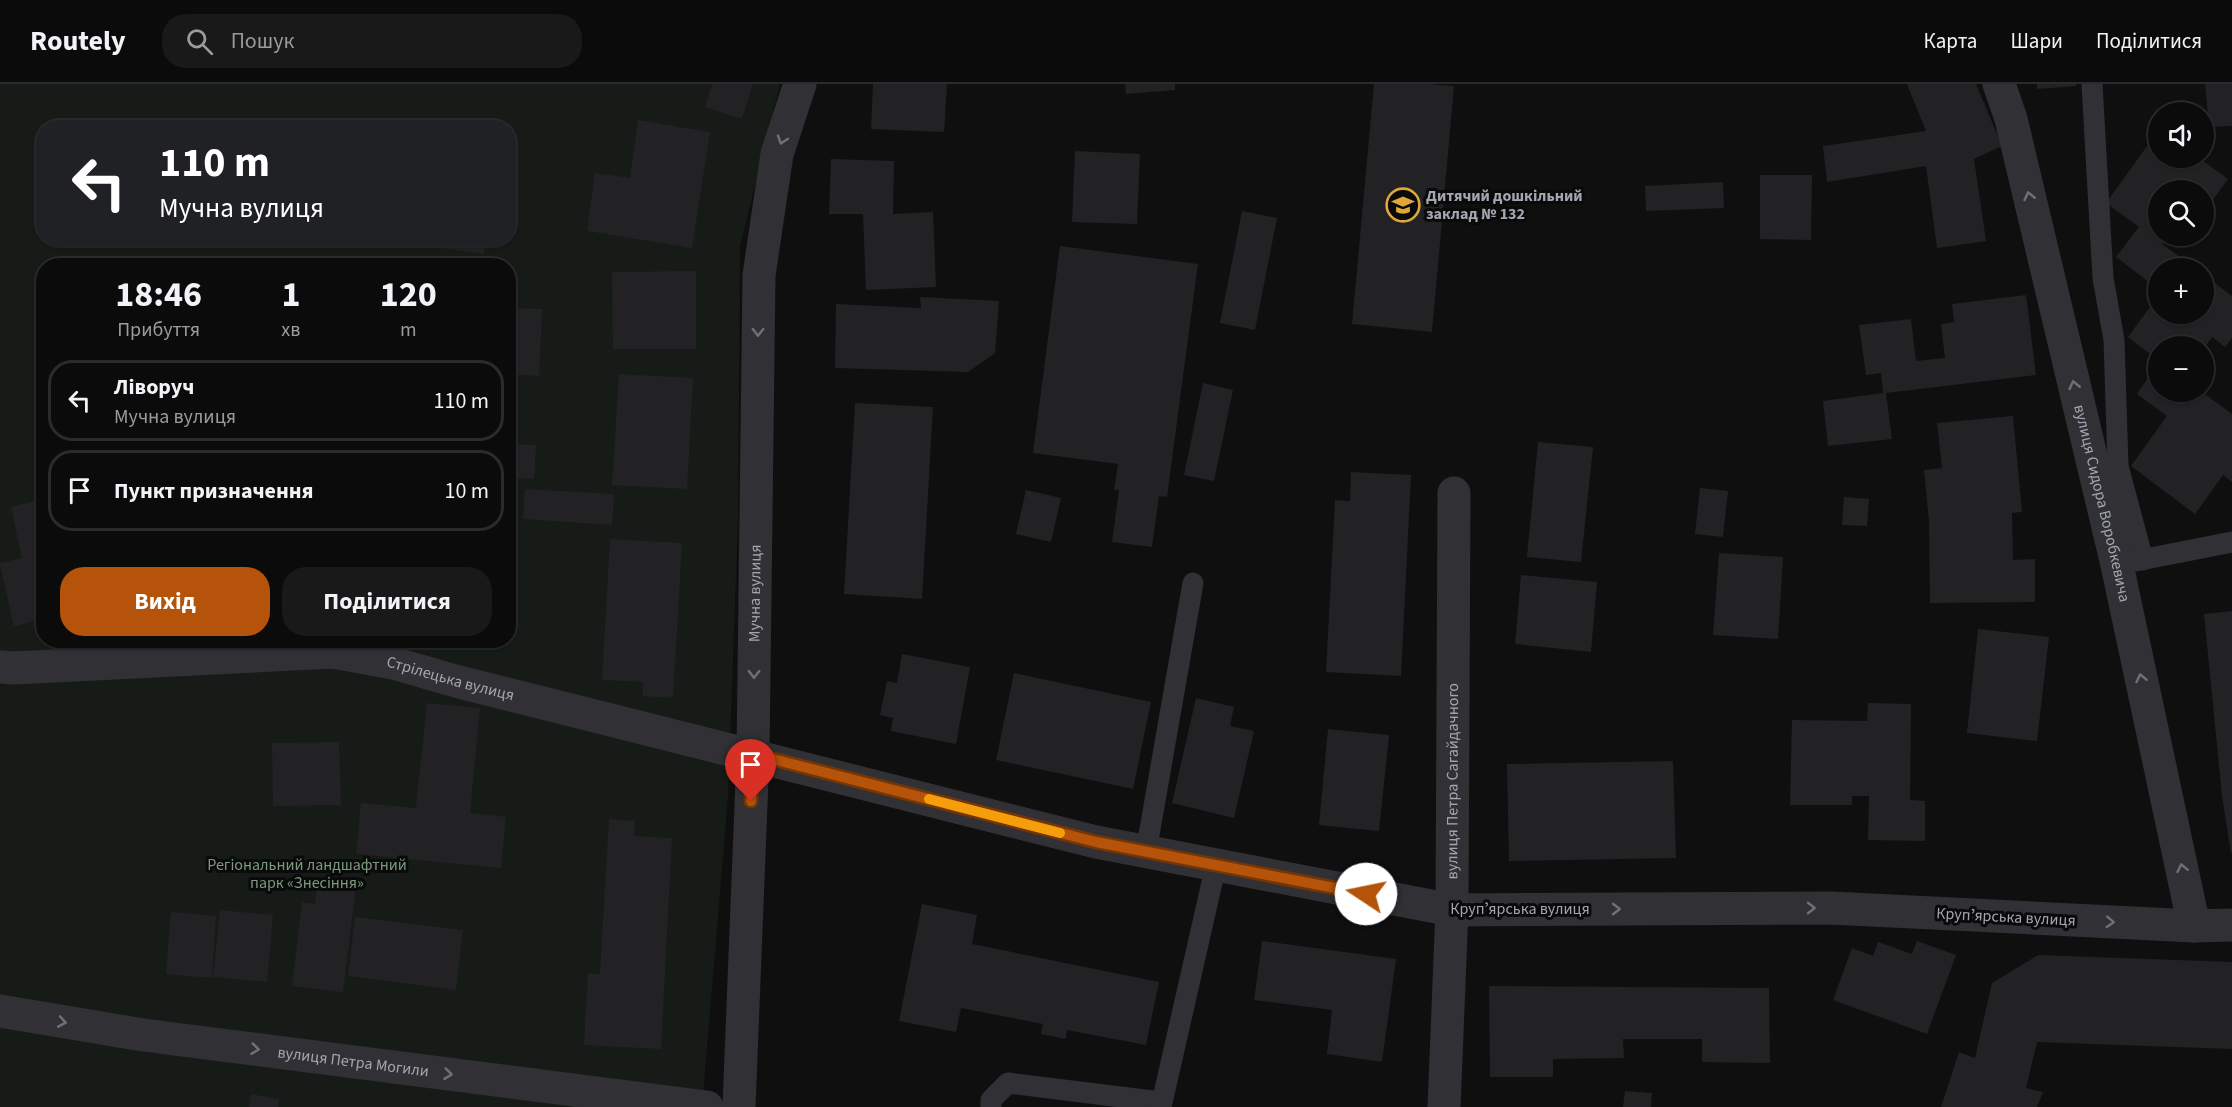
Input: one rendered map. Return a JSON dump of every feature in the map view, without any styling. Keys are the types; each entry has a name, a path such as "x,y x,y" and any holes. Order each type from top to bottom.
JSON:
{"street":[{"name":"Мучна вулиця","path":"739,1107 753,754 759,274 777,154 800,84"},
{"name":"вулиця Сидора Воробкевича","path":"1999,84 2011,119 2130,562 2194,926"},
{"name":"вулиця Петра Сагайдачного","path":"1444,1107 1452,910 1454,493"},
{"name":"Стрілецька вулиця","path":"0,667 333,652 393,652 470,684 753,754"},
{"name":"Крупʼярська вулиця","path":"753,754 1096,842 1452,910 1831,908 2194,926 2232,925"},
{"name":"вулиця Петра Могили","path":"0,1011 142,1035 707,1107"}],"lane":[{"path":"2092,84 2103,278 2114,340 2118,466 2130,562 2232,542"},
{"path":"1146,852 1193,583"},
{"path":"991,1107 991,1100 1008,1083 1161,1104 1216,865"}],"green space":[{"name":"Регіональний ландшафтний парк «Знесіння»","path":"0,84 780,84 740,246 738,521 728,796 702,1107 0,1107"}],"building":[{"path":"712,84 753,84 742,119 705,107"},
{"path":"873,84 947,84 944,132 871,129"},
{"path":"1125,84 1175,84 1175,90 1126,94"},
{"name":"Дитячий дошкільний заклад № 132","path":"1374,84 1454,86 1432,332 1352,324"},
{"path":"1907,84 1976,84 2002,146 1974,159 1986,241 1937,248 1926,166 1827,182 1823,146 1926,131"},
{"path":"2037,84 2076,84 2076,86 2037,89"},
{"path":"2205,84 2232,84 2232,126 2214,127 2214,102 2207,102"},
{"path":"638,120 710,132 692,248 587,231 595,173 630,178"},
{"path":"2148,145 2148,168 2213,168 2228,179 2214,198 2214,180 2148,180 2148,246 2165,246 2181,258 2148,258 2148,281 2116,257 2139,227 2106,203"},
{"path":"1075,151 1140,154 1137,224 1072,222"},
{"path":"831,159 894,161 893,214 933,212 936,287 866,290 863,214 829,214"},
{"path":"1760,175 1812,175 1811,240 1760,239"},
{"path":"1723,182 1724,208 1646,211 1645,186"},
{"path":"1242,211 1277,218 1255,330 1220,323"},
{"path":"426,246 485,246 484,254"},
{"path":"1060,246 1198,264 1167,497 1159,496 1152,547 1112,542 1119,490 1114,490 1118,464 1033,453"},
{"path":"696,271 696,349 613,349 612,272"},
{"path":"2214,282 2232,296 2232,338 2225,347 2214,336 2148,336 2148,352 2128,337 2148,310 2148,324 2214,324"},
{"path":"2026,295 2036,375 1886,393 1892,439 1828,446 1823,401 1883,393 1881,373 1866,375 1859,325 1911,319 1916,361 1945,358 1941,324 1954,322 1952,304"},
{"path":"920,297 999,301 995,353 968,372 835,368 836,304 921,308"},
{"path":"516,308 542,309 539,376 516,375"},
{"path":"619,374 693,378 687,489 612,485"},
{"path":"2148,378 2148,402 2214,401 2232,414 2232,482 2223,475 2195,514 2131,466 2167,416 2137,394"},
{"path":"1203,383 1233,390 1214,481 1184,475"},
{"path":"855,403 933,407 922,599 844,594"},
{"path":"2013,416 2022,512 2012,513 2013,560 2035,559 2035,602 1930,603 1929,521 1924,470 1942,468 1937,423"},
{"path":"1538,442 1593,447 1581,562 1527,557"},
{"path":"516,444 536,445 534,479 516,478"},
{"path":"1351,472 1411,475 1401,676 1326,672 1335,500 1350,501"},
{"path":"1700,488 1728,491 1723,537 1695,534"},
{"path":"525,489 614,494 612,525 523,519"},
{"path":"1026,490 1061,498 1051,542 1016,534"},
{"path":"1844,497 1869,499 1867,526 1842,525"},
{"path":"36,501 36,621 14,626 0,565 0,563 22,558 11,507"},
{"path":"610,539 682,543 673,698 643,696 643,682 602,680"},
{"path":"1719,553 1783,557 1778,639 1713,635"},
{"path":"1521,575 1597,582 1591,652 1515,644"},
{"path":"2232,611 2231,853 2222,796 2204,614"},
{"path":"1978,629 2049,637 2037,741 1967,733"},
{"path":"902,654 970,667 956,744 891,731 893,718 880,715 887,681 897,683"},
{"path":"1014,673 1151,702 1133,789 996,760"},
{"path":"1196,698 1234,707 1230,726 1254,731 1234,818 1172,803"},
{"path":"427,703 480,708 470,813 506,817 501,868 356,854 361,803 416,808"},
{"path":"1868,703 1911,704 1910,800 1925,801 1925,841 1868,840 1869,796 1852,796 1852,805 1790,805 1792,720 1867,721"},
{"path":"1328,729 1389,735 1379,831 1319,825"},
{"path":"339,742 341,805 273,806 272,743"},
{"path":"1673,761 1676,858 1509,861 1507,764"},
{"path":"609,819 635,821 634,836 672,838 661,1049 584,1045 588,973 600,974"},
{"path":"317,881 356,886 343,992 292,986 302,902 315,904"},
{"path":"922,904 977,915 972,944 1159,982 1146,1045 1067,1030 1066,1039 1041,1034 1043,1024 961,1008 956,1032 899,1021"},
{"path":"220,910 273,915 267,982 213,977"},
{"path":"171,912 216,916 212,978 166,974"},
{"path":"355,917 463,930 456,990 348,976"},
{"path":"1262,941 1396,959 1382,1062 1327,1054 1332,1010 1254,1000"},
{"path":"1917,941 1956,955 1927,1034 1833,1000 1852,948 1873,956 1878,942 1912,954"},
{"path":"2038,955 2232,962 2232,1049 2037,1042 2026,1088 2043,1092 2037,1107 1941,1107 1959,1052 1975,1058 1992,983"},
{"path":"1489,986 1769,988 1770,1063 1702,1062 1702,1039 1623,1039 1624,1058 1553,1059 1553,1077 1490,1077"},
{"path":"1625,1091 1652,1093 1651,1107 1623,1107"},
{"path":"251,1094 279,1099 278,1107 249,1107"}],"slow traffic":[{"path":"929,799 1060,833"}],"place":[{"name":"Дитячий дошкільний заклад № 132","path":"1403,205"}],"route":[{"path":"751,801 753,754 1096,842 1366,894"}]}
